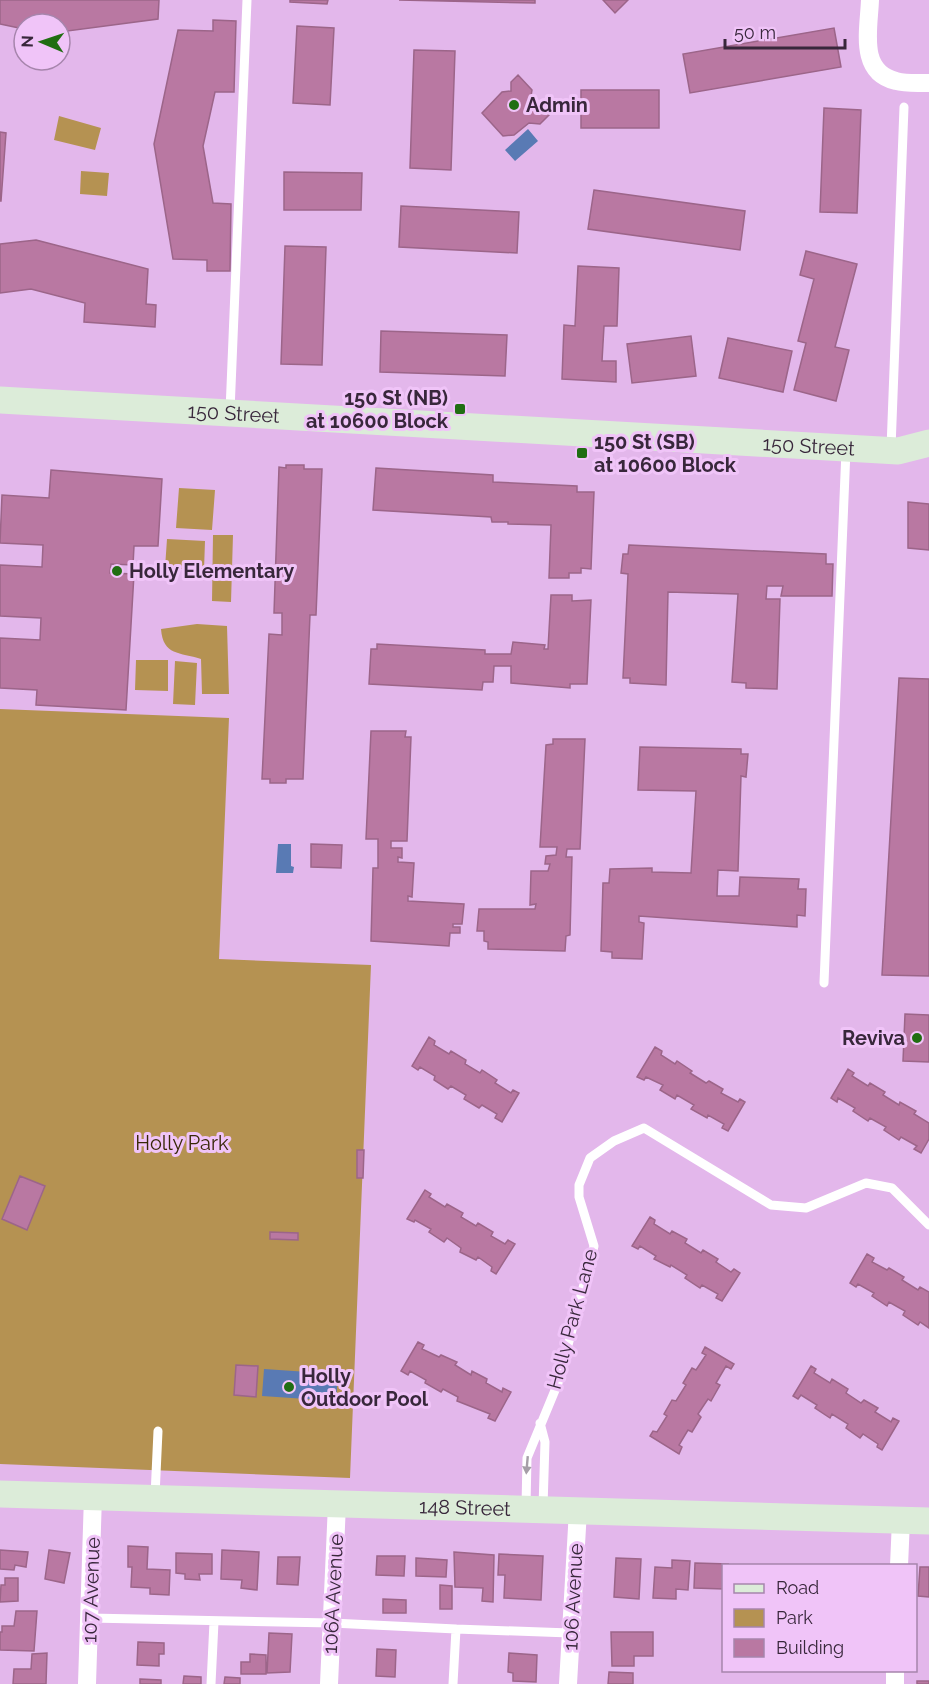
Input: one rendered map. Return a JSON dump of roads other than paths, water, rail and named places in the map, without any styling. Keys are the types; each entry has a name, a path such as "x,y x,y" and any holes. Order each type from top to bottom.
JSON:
{"main road":[{"name":"150 Street","path":"0,400 894,451 929,443"},
{"name":"150 Street","path":"894,451 929,465"},
{"name":"148 Street","path":"0,1494 929,1521"}],"street":[{"path":"870,0 869,60 876,71 898,82 929,83"},
{"name":"107 Avenue","path":"87,1684 93,1496"},
{"name":"106A Avenue","path":"329,1684 337,1504"},
{"name":"106 Avenue","path":"568,1684 578,1510"},
{"path":"899,1564 901,1520"}],"lane":[{"path":"230,412 248,0"},
{"path":"894,451 904,107"},
{"path":"824,983 846,448"},
{"name":"Holly Park Lane","path":"534,1509 527,1458 558,1383 594,1246 579,1197 579,1185 590,1158 614,1141 644,1128 771,1205 806,1208 866,1183 892,1188 929,1225"},
{"path":"534,1509 545,1442 540,1423"},
{"path":"155,1498 158,1431"},
{"path":"90,1618 332,1623 570,1633"},
{"path":"211,1684 213,1622"},
{"path":"453,1684 456,1629"}],"water":[{"path":"528,129 538,141 515,161 505,150"},
{"path":"278,844 291,844 293,873 276,873"},
{"path":"264,1369 338,1374 336,1401 262,1396"}],"place":[{"name":"Admin","path":"514,105"},
{"name":"150 St (NB) at 10600 Block","path":"460,409"},
{"name":"150 St (SB) at 10600 Block","path":"582,453"},
{"name":"Holly Elementary","path":"117,571"},
{"name":"Reviva","path":"917,1038"},
{"name":"Holly Outdoor Pool","path":"289,1387"}],"park label":[{"name":"Holly Park","path":"182,1143"}]}
